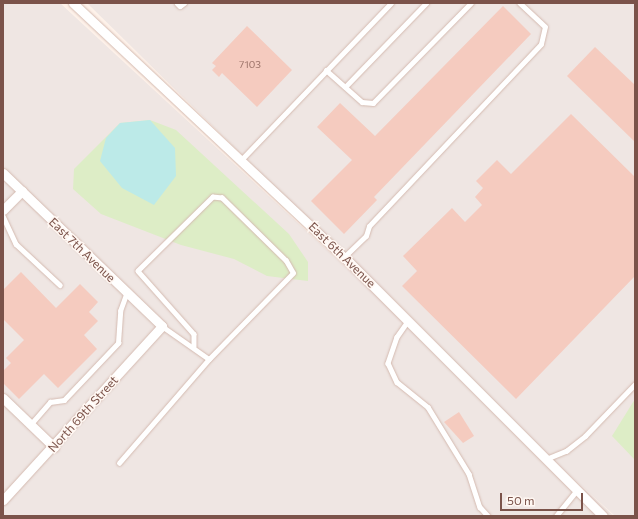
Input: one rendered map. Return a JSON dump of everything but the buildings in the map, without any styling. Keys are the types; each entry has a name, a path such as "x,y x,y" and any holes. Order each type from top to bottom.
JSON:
{"street":[{"name":"East 6th Avenue","path":"73,3 410,320 544,460 602,516"},
{"name":"East 7th Avenue","path":"3,173 162,326"},
{"path":"3,210 22,191"},
{"name":"North 69th Street","path":"3,500 54,447 162,326"},
{"path":"3,398 54,447"}],"lane":[{"path":"177,3 180,6 184,3"},
{"path":"241,160 391,3"},
{"path":"346,87 426,3"},
{"path":"326,70 362,102 373,103 471,3"},
{"path":"344,257 366,236 369,226 541,44 545,27 519,3"},
{"path":"119,463 209,359 293,273 286,261 222,198 213,197 138,271 194,334 194,346"},
{"path":"3,216 16,244 60,285"},
{"path":"31,424 50,402 64,400 118,343 120,312 127,292"},
{"path":"410,320 397,337 388,362 397,382 428,407 469,474 480,507 488,516"},
{"path":"162,326 185,344 194,346 209,359"},
{"path":"544,460 573,446 635,384"},
{"path":"556,516 576,491"}],"shaded area":[{"path":"3,3 60,3 538,445 87,3 635,3 635,516 615,516 564,470 614,516 3,516"}],"green space":[{"path":"150,120 176,130 289,234 308,262 308,281 267,276 234,259 181,245 101,214 73,189 74,169 120,123"},
{"path":"635,399 635,460 612,436"}],"water":[{"path":"150,120 175,148 176,176 154,205 122,188 100,161 106,138 120,123"}]}
